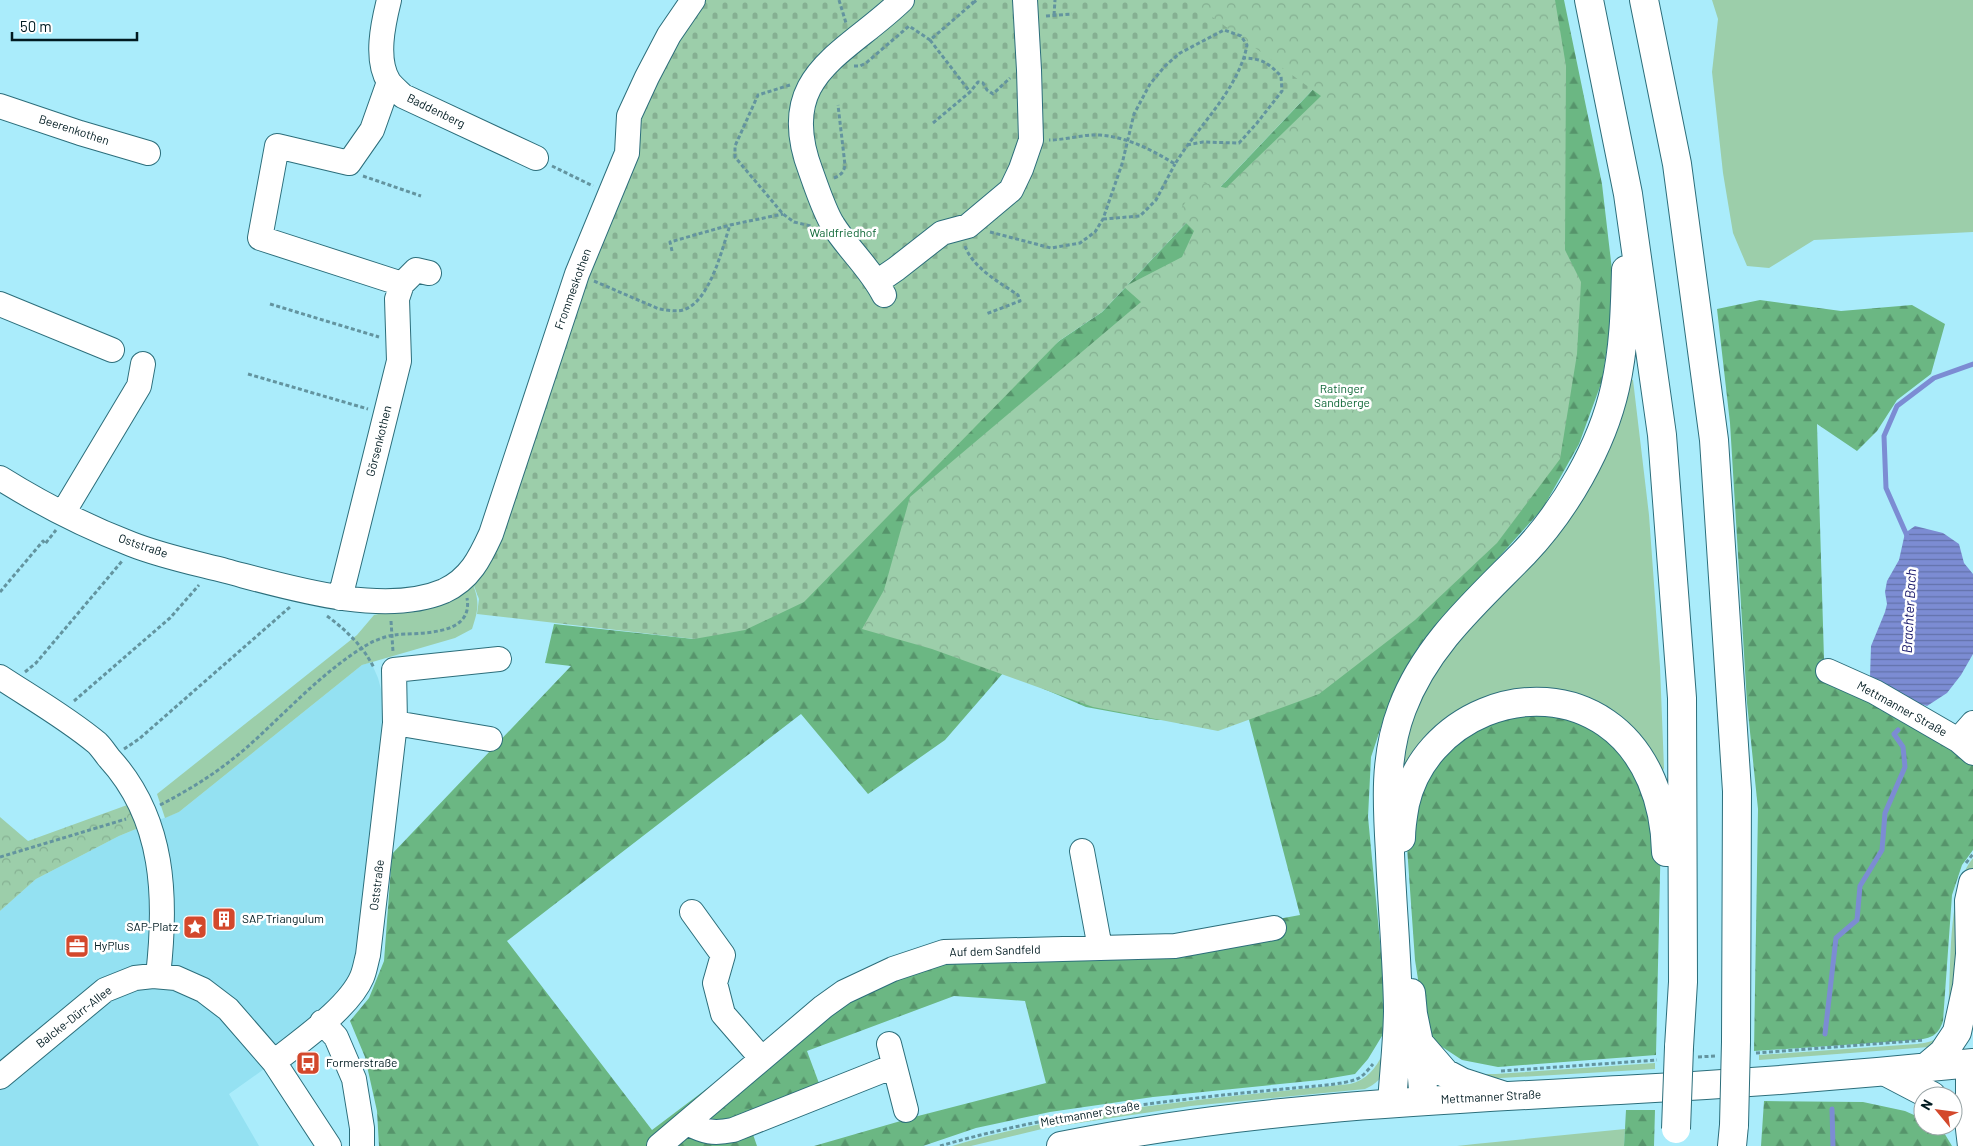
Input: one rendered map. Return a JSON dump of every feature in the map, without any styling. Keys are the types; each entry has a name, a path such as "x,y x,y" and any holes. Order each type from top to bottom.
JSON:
{"main road":[{"path":"1589,0 1628,194 1662,435 1682,698 1683,982 1676,1137"},
{"path":"1644,0 1677,164 1714,440 1737,791 1736,1042 1733,1136"},
{"path":"1424,1101 1398,1010 1386,792 1390,752 1396,728 1411,686 1429,657 1444,636 1476,600 1525,552 1554,516 1579,476 1597,442 1615,388 1624,330 1628,194"},
{"path":"1392,1103 1413,1014 1401,863 1401,833 1407,795 1427,754 1452,730 1478,714 1500,706 1539,702 1564,705 1587,712 1607,723 1637,754 1650,776 1662,810 1666,833 1667,966 1683,982"},
{"path":"1965,1129 1972,1064 1969,901 1973,883"},
{"path":"1924,1069 1942,1053 1957,1032 1967,986 1970,954"},
{"path":"1407,1043 1445,1073 1462,1082 1505,1096"},
{"name":"Mettmanner Straße","path":"1061,1146 1093,1139 1240,1117 1392,1103 1888,1073 1972,1064"},
{"path":"1888,1073 1913,1086"}],"street":[{"path":"389,0 382,40 382,63 389,82 372,130 349,163 278,146 260,238 402,284 416,270 429,273"},
{"name":"Frommeskothen","path":"459,582 478,562 491,534 577,274 627,153 630,116 647,77 669,35 693,0"},
{"path":"902,0 891,11 851,41 832,59 806,90 801,108 800,127 804,154 832,224 880,288 896,270 942,233 968,226 1011,190 1031,140 1025,9"},
{"name":"Baddenberg","path":"389,82 403,96 536,158"},
{"name":"Beerenkothen","path":"0,106 80,133 148,153"},
{"name":"Görsenkothen","path":"340,598 399,361 398,299 402,284"},
{"path":"0,304 112,350"},
{"path":"65,514 138,386 143,364"},
{"name":"Oststraße","path":"0,478 65,514 132,545 300,590 340,598 368,601 389,600 426,596 444,591 459,582"},
{"path":"384,670 499,659"},
{"name":"Oststraße","path":"274,1062 340,1008 354,992 362,977 368,955 395,723 384,670"},
{"name":"Mettmanner Straße","path":"1828,670 1968,739"},
{"path":"0,676 60,716 98,745 117,766 133,789 146,813 153,834 160,885 161,943 158,976"},
{"path":"395,723 490,739"},
{"path":"1082,851 1100,948"},
{"path":"692,912 723,955 715,983 723,1014 762,1058"},
{"name":"Auf dem Sandfeld","path":"659,1146 823,1007 844,992 893,969 918,960 944,952 1175,946 1274,928"},
{"name":"Balcke-Dürr-Allee","path":"0,1077 105,990 134,978 158,976 176,978 213,997 228,1009 274,1062 329,1141"},
{"path":"322,1022 336,1037 354,1079 362,1128 362,1146"},
{"path":"687,1123 702,1131 733,1130 892,1055 906,1110"}],"path":[{"path":"930,40 972,2 977,0"},
{"path":"1054,15 1055,0"},
{"path":"1025,9 1054,15 1072,14"},
{"path":"832,59 856,67 860,66 909,26 930,40 970,92"},
{"path":"986,314 1020,300 1018,295 986,272 965,248 964,234 968,226 1051,248 1080,243 1095,232 1103,219 1122,164 1134,114 1150,84 1165,66 1180,53 1224,30 1241,36 1247,45 1244,58 1225,94 1175,164 1156,200 1140,216 1103,219"},
{"path":"1187,145 1202,142 1239,143 1258,123 1282,91 1281,76 1270,66 1260,59 1244,58"},
{"path":"933,123 970,92 978,82 983,83 987,90 993,94 1003,86 1015,71 1020,69 1029,70"},
{"path":"810,86 797,83 758,95 735,146 735,157 783,214 794,222 817,226 832,224"},
{"path":"814,180 839,176 845,170 838,105"},
{"path":"1031,140 1100,135 1127,141 1155,152 1175,164"},
{"path":"536,158 610,194"},
{"path":"349,163 356,174 421,196"},
{"path":"672,250 670,242 730,225 783,214"},
{"path":"577,274 660,309 683,310 696,303 704,293 716,266 730,225"},
{"path":"270,304 398,343"},
{"path":"248,374 385,414"},
{"path":"0,592 43,541 45,544 62,522 65,514"},
{"path":"23,674 36,662 124,560 132,545"},
{"path":"69,706 170,618 205,578 210,567"},
{"path":"0,858 146,813 198,785 219,770 324,677 372,642 392,635 432,633 446,629 463,619 468,604 466,594 459,582"},
{"path":"122,751 139,739 300,598 300,590"},
{"path":"384,670 392,635 389,600"},
{"path":"319,610 351,635 384,670"},
{"name":"Mettmanner Straße","path":"940,1146 980,1135 1089,1112 1175,1099 1323,1085 1359,1078 1372,1066 1380,1051 1387,1044 1407,1043"}],"shaded area":[{"path":"371,662 382,693 394,693 362,977 274,1062 229,1094 259,1146 0,1146 0,911 36,879 119,836 179,812 362,665"}],"green space":[{"name":"Waldfriedhof","path":"693,0 1206,0 1319,83 1102,312 1059,341 804,602 745,630 694,639 477,614 479,599 469,573 629,116"},
{"name":"Ratinger Sandberge","path":"1189,0 1555,0 1566,66 1565,250 1581,282 1577,354 1560,459 1497,543 1415,620 1319,694 1218,731 1093,707 932,649 862,629 884,590 910,497 1141,302 1124,287 1182,257 1194,231 1177,214 1200,182 1226,188 1321,96"},
{"path":"1206,0 1564,0 1602,184 1612,270 1610,328 1602,381 1579,444 1543,508 1419,646 1390,700 1371,757 1368,817 1386,1004 1385,1031 1368,1059 1355,1074 1320,1080 1153,1097 1050,1112 976,1128 923,1146 814,1146 918,1116 1046,1083 1025,1001 954,996 807,1051 820,1086 747,1117 757,1146 379,1146 377,1111 365,1057 350,1021 369,998 384,961 392,854 571,666 545,663 554,624 694,639 1059,341 1102,312 1319,83","holes":["1004,672 1086,707 1157,720 1248,716 1300,915 1169,939 887,962 758,1050 652,1130 507,941 801,714 868,794 945,740"]},
{"path":"1712,0 1973,0 1973,232 1814,240 1769,268 1747,266 1733,233 1723,173 1712,72 1718,19"},
{"path":"1760,300 1841,311 1912,305 1945,324 1931,374 1897,400 1877,431 1857,451 1817,424 1824,659 1822,680 1869,695 1973,761 1973,850 1962,865 1952,895 1943,1021 1936,1033 1917,1040 1754,1051 1758,809 1747,703 1730,423 1717,309"},
{"path":"1624,377 1633,380 1649,515 1660,667 1664,768 1661,777 1393,784 1427,674 1535,550"},
{"path":"469,573 477,601 477,613 472,629 455,638 362,665 179,812 165,818 157,794 357,635 374,615 451,598"},
{"path":"1513,712 1571,716 1622,746 1661,831 1656,1055 1498,1067 1462,1060 1427,1037 1415,960 1407,847 1431,762 1458,735"},
{"path":"130,804 141,827 119,836 36,879 0,911 0,817 28,841"},
{"path":"1973,858 1973,868 1965,883 1949,1028 1929,1047 1759,1060 1759,1055 1917,1044 1936,1039 1945,1027 1948,1016 1951,941 1955,903 1965,870"},
{"path":"1383,1053 1384,1065 1380,1079 1365,1089 1191,1106 1046,1128 971,1146 952,1146 1049,1122 1099,1113 1350,1084 1361,1080 1370,1073"},
{"path":"1655,1063 1655,1069 1484,1079 1467,1077 1459,1066 1476,1074 1496,1074"},
{"path":"1764,1101 1863,1102 1905,1111 1913,1115 1913,1136 1946,1136 1952,1146 1761,1146"},
{"path":"1626,1110 1655,1110 1654,1146 1624,1146"},
{"path":"1625,1129 1624,1146 1457,1146 1475,1144"}],"water":[{"path":"1915,526 1943,533 1959,544 1964,563 1973,574 1973,654 1961,675 1947,693 1927,706 1917,703 1870,677 1871,646 1887,604 1885,592 1887,581 1899,560 1905,533"}],"waterway":[{"name":"Brachter Bach","path":"1908,538 1886,488 1884,436 1897,406 1934,378 1973,364"},
{"name":"Brachter Bach","path":"1825,1034 1836,938 1857,920 1860,886 1882,850 1885,813 1905,767 1903,747 1894,734 1898,730"},
{"name":"Brachter Bach","path":"1832,1109 1833,1146"}],"place":[{"name":"SAP Triangulum","path":"224,919"},
{"name":"SAP-Platz","path":"195,927"},
{"name":"HyPlus","path":"77,946"},
{"name":"Formerstraße","path":"308,1063"}]}
